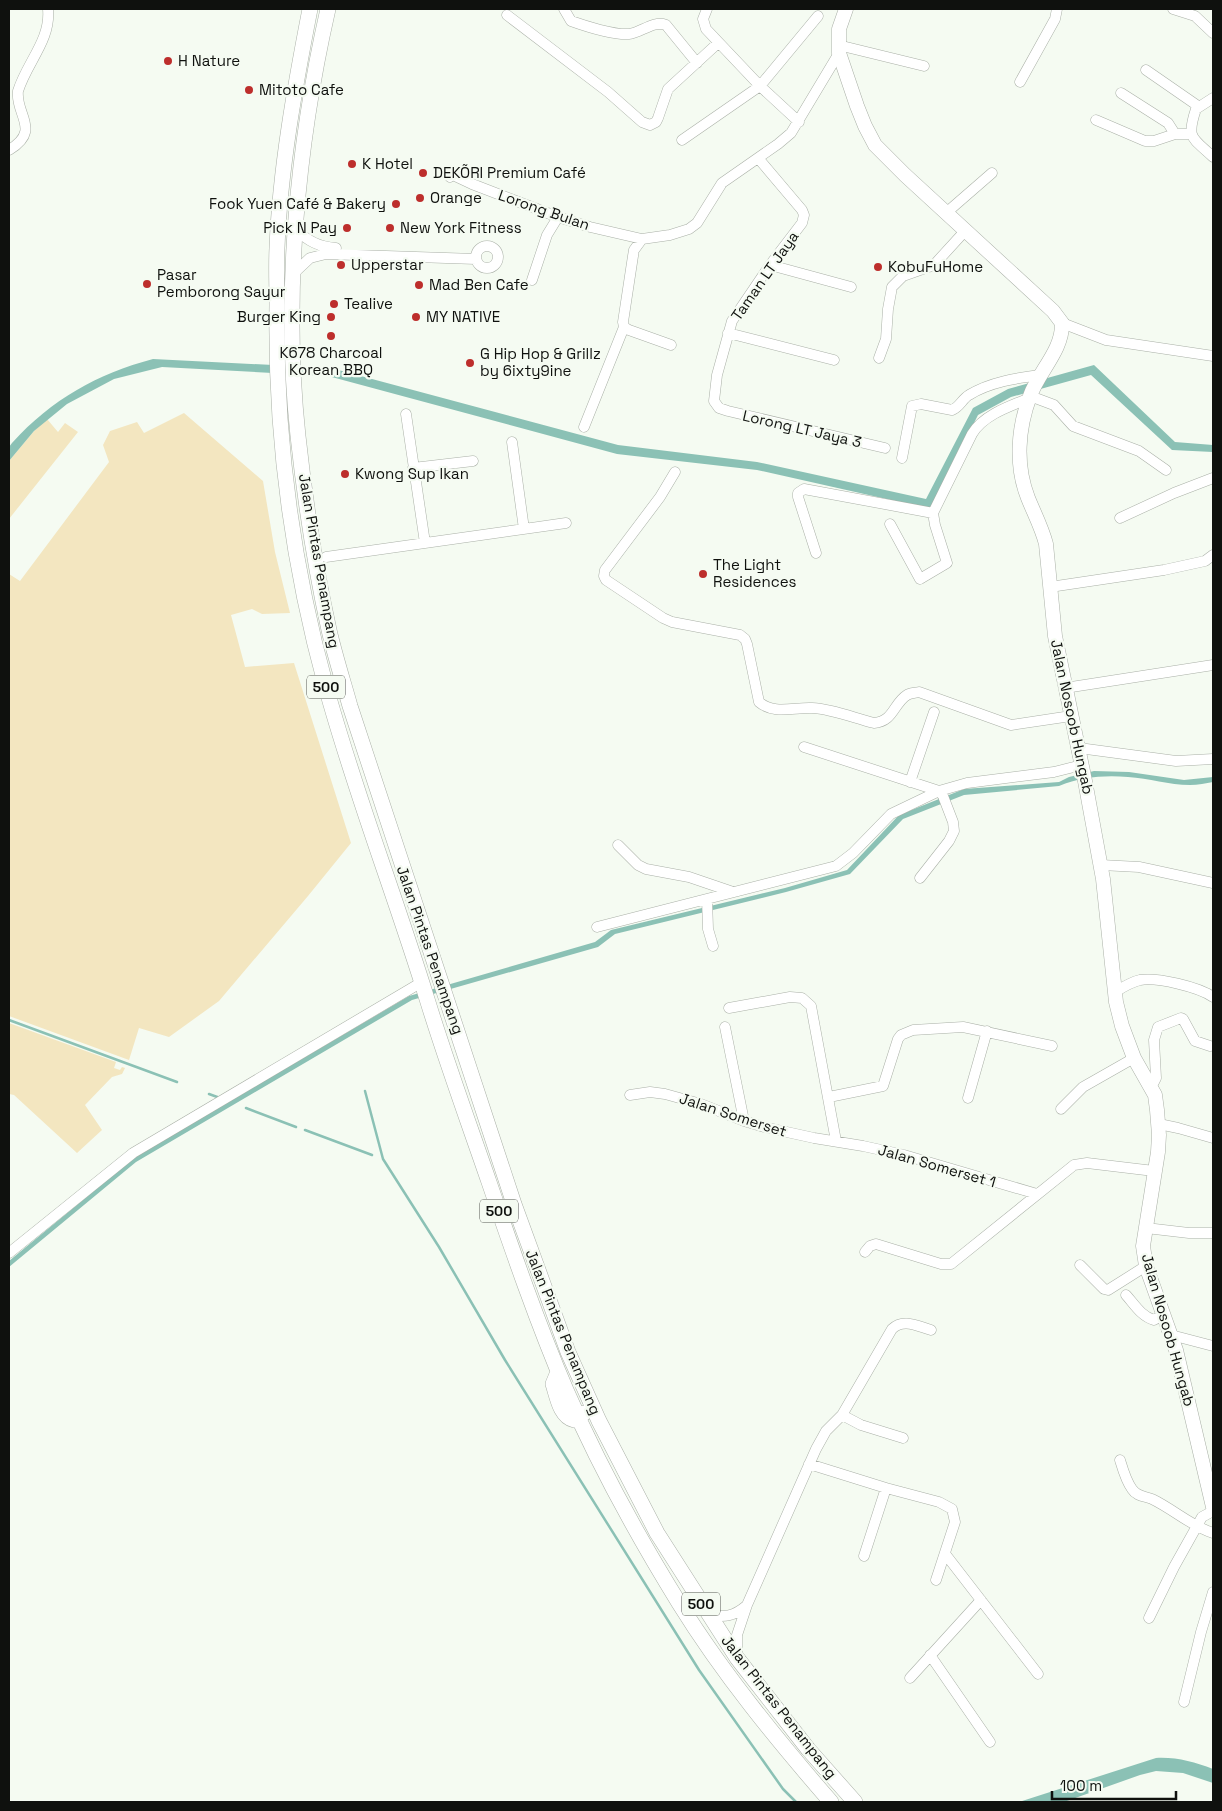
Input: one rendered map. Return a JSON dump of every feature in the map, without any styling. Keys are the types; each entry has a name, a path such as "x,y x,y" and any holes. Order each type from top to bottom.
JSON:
{"main road":[{"name":"Jalan Pintas Penampang","path":"310,9 288,137 278,236 276,279 277,360 284,462 300,573 326,686 367,821 422,982 439,1039 528,1296 579,1418 624,1509 681,1607 722,1667 831,1802"},
{"name":"Jalan Pintas Penampang","path":"328,9 303,151 295,229 293,361 298,434 308,511 330,631 350,706 518,1214 568,1352 581,1382 632,1487 708,1615 737,1658 808,1749 855,1802"},
{"path":"846,9 839,30 839,49 857,106 875,145 904,175 1053,311 1062,323"},
{"name":"Jalan Nosoob Hungab","path":"1062,323 1061,339 1030,396 1021,433 1020,465 1028,498 1044,535 1054,636 1079,748 1101,865 1115,992 1122,1026 1134,1058 1155,1095 1159,1124 1158,1152 1143,1246 1146,1266 1180,1365 1213,1507"},
{"path":"579,1418 584,1410 579,1395 581,1382"},
{"path":"682,1573 676,1582 677,1590 694,1615 697,1630"}],"street":[{"path":"9,150 19,143 24,132 25,120 17,98 18,91 44,38 49,20 48,9"},
{"path":"564,9 571,21 619,34 635,33 658,23 666,25 697,64"},
{"path":"707,9 704,14 704,24 718,42 760,86 799,122"},
{"path":"1020,82 1055,19 1057,9"},
{"path":"1173,9 1195,16 1213,33"},
{"path":"507,15 608,92 646,124 653,125 656,122 668,89 697,64 718,42"},
{"path":"682,140 760,86 818,16"},
{"path":"839,49 924,66"},
{"name":"Lorong Bulan","path":"450,177 451,175 456,176 558,217 590,227 642,239 670,235 694,227 722,183 786,137 799,122 839,49"},
{"path":"1146,70 1198,106"},
{"path":"1121,92 1168,123 1175,134"},
{"path":"1191,134 1192,123 1198,106 1213,98"},
{"path":"1096,120 1145,141 1154,141 1175,134 1191,134 1213,157"},
{"name":"Taman LT Jaya","path":"719,408 713,396 728,333 736,315 770,265 802,224 804,215 758,158"},
{"path":"946,212 992,173"},
{"path":"532,280 547,235 558,217"},
{"path":"294,273 310,258 326,254 476,258 326,248 306,239 295,229"},
{"path":"880,358 886,339 892,287 903,276 934,265 965,231"},
{"path":"584,427 624,327 623,316 634,250 642,239"},
{"path":"770,265 851,287"},
{"path":"1062,323 1092,336 1118,343 1213,356"},
{"path":"624,327 637,334 671,345"},
{"path":"728,333 834,360"},
{"path":"902,458 912,406 921,404 952,410 959,406 968,396 979,390 1004,381 1039,378"},
{"path":"890,524 920,579 947,563 935,525 934,513 976,427 986,419 1030,396 1054,405 1073,426 1139,451 1166,470"},
{"name":"Lorong LT Jaya 3","path":"719,408 756,419 885,448"},
{"path":"406,414 425,543"},
{"path":"512,442 524,530"},
{"path":"413,468 473,461"},
{"path":"675,472 660,497 605,570 604,576 606,580 663,618 672,622 740,635 745,639 760,702 766,708 773,710 814,708 874,723 887,719 906,696 919,692 1011,725 1071,716"},
{"path":"1120,518 1213,478"},
{"path":"816,553 798,497 798,493 804,489 934,513"},
{"path":"308,511 317,548 326,556 566,523"},
{"path":"320,583 320,568 326,556"},
{"path":"1050,587 1164,570 1205,560 1213,556"},
{"path":"1065,688 1213,665"},
{"path":"910,782 934,712"},
{"path":"804,747 910,782 943,798 953,822 954,831 950,841 920,878"},
{"path":"1079,748 1176,761 1213,759"},
{"path":"597,927 836,866 853,853 891,814 943,798 967,783 1054,772 1083,772"},
{"path":"618,845 638,865 646,869 689,877 734,892"},
{"path":"1101,865 1139,866 1213,883"},
{"path":"707,899 706,918 713,946"},
{"path":"1115,992 1135,982 1150,980 1188,987 1213,997"},
{"path":"9,1252 133,1153 422,982"},
{"path":"729,1008 790,997 802,998 811,1006 836,1141"},
{"path":"1149,1085 1156,1078 1154,1040 1158,1027 1181,1018 1195,1041 1210,1046"},
{"path":"725,1027 744,1121"},
{"path":"829,1097 883,1086 901,1035 913,1030 963,1027 1052,1046"},
{"path":"968,1098 987,1031"},
{"path":"1061,1109 1083,1087 1134,1058"},
{"name":"Jalan Somerset","path":"630,1095 650,1092 665,1094 701,1104 744,1121 786,1133 836,1141"},
{"path":"1159,1124 1213,1138"},
{"name":"Jalan Somerset 1","path":"836,1141 904,1155 1037,1194"},
{"path":"865,1252 870,1246 876,1244 941,1264 951,1264 1068,1168 1079,1164 1095,1164 1154,1171"},
{"path":"1146,1228 1213,1233"},
{"path":"1080,1265 1104,1289 1108,1290 1146,1266"},
{"path":"1126,1295 1140,1312 1148,1318 1154,1320 1164,1315"},
{"path":"737,1658 737,1635 747,1605 809,1464 826,1430 842,1414 892,1329 897,1324 905,1322 931,1330"},
{"path":"1171,1335 1213,1346"},
{"path":"842,1414 861,1425 903,1438"},
{"path":"1120,1460 1134,1492 1152,1499 1197,1526 1213,1533"},
{"path":"809,1464 939,1502 952,1509 955,1522 946,1555 936,1580"},
{"path":"864,1556 886,1488"},
{"path":"1149,1618 1174,1567 1202,1517 1213,1512"},
{"path":"946,1555 1038,1674"},
{"path":"1184,1702 1213,1592"},
{"path":"910,1678 981,1600"},
{"path":"708,1615 733,1615 747,1605"},
{"path":"930,1655 990,1742"}],"shaded area":[{"path":"184,413 263,481 275,552 290,613 262,614 252,609 231,615 245,667 294,663 351,843 219,1001 169,1037 139,1028 129,1060 9,1016 9,574 20,581 109,462 103,445 110,431 137,422 144,433"},
{"path":"47,419 58,432 65,423 78,432 9,519 9,461 34,431"},
{"path":"9,1023 116,1062 114,1068 120,1070 122,1067 125,1068 122,1074 112,1077 85,1105 102,1130 77,1153 14,1095 9,1094"}],"water":[{"path":"153,359 331,368 618,445 757,462 926,499 973,408 1008,389 1094,365 1175,442 1213,445 1213,452 1172,450 1091,375 1011,397 978,415 931,509 757,470 617,454 328,376 162,367 114,379 67,404 34,431 9,461 9,447 12,443 27,427 59,401 76,390 113,372"},
{"path":"1094,771 1129,772 1184,780 1213,777 1213,782 1182,785 1119,776 1084,779 1059,786 964,795 903,819 850,874 786,892 615,934 598,947 412,1000 136,1162 9,1267 9,1261 135,1157 409,996 595,942 611,930 785,888 847,870 899,815 964,789 1059,782 1069,777"},
{"path":"1156,1758 1185,1760 1213,1769 1213,1783 1183,1773 1156,1771 1064,1802 1019,1802"}],"waterway":[{"path":"9,1020 177,1082"},
{"path":"365,1091 383,1159 439,1247 505,1360 699,1670 783,1789 796,1802"},
{"path":"209,1094 220,1098"},
{"path":"246,1108 296,1127"},
{"path":"305,1130 372,1155"}],"place":[{"name":"H Nature","path":"168,61"},
{"name":"Mitoto Cafe","path":"249,90"},
{"name":"K Hotel","path":"352,164"},
{"name":"DEKÕRI Premium Café","path":"423,173"},
{"name":"Orange","path":"420,198"},
{"name":"Fook Yuen Café & Bakery","path":"396,204"},
{"name":"Pick N Pay","path":"347,228"},
{"name":"New York Fitness","path":"390,228"},
{"name":"Upperstar","path":"341,265"},
{"name":"KobuFuHome","path":"878,267"},
{"name":"Pasar Pemborong Sayur","path":"147,284"},
{"name":"Mad Ben Cafe","path":"419,285"},
{"name":"Tealive","path":"334,304"},
{"name":"Burger King","path":"331,317"},
{"name":"MY NATIVE","path":"416,317"},
{"name":"K678 Charcoal Korean BBQ","path":"331,336"},
{"name":"G Hip Hop & Grillz by 6ixty9ine","path":"470,363"},
{"name":"Kwong Sup Ikan","path":"345,474"},
{"name":"The Light Residences","path":"703,574"}]}
